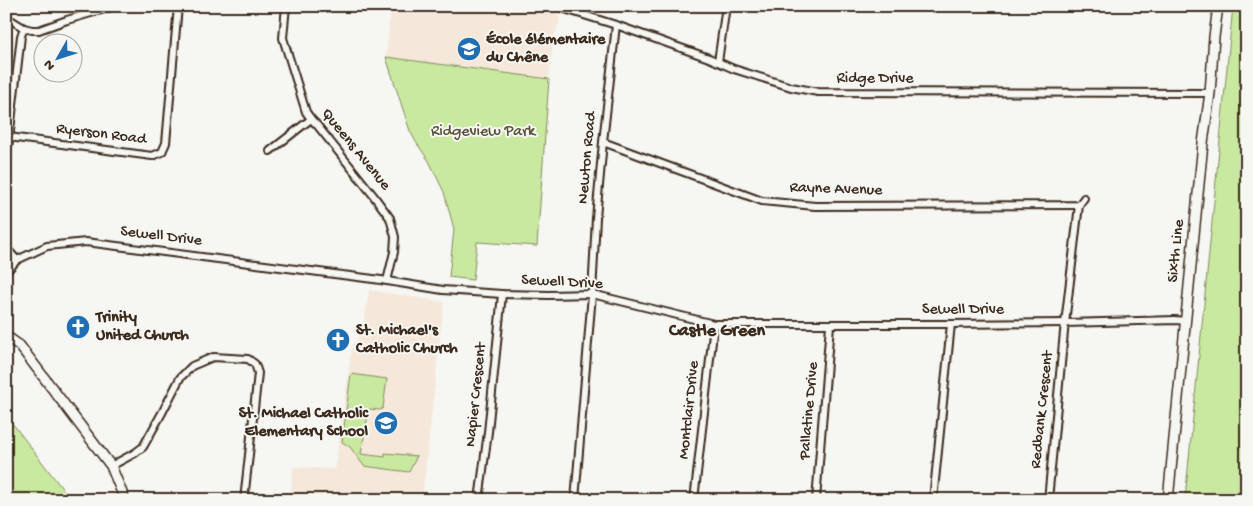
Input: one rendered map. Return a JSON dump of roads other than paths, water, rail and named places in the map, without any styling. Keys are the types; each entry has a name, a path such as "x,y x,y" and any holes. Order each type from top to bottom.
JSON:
{"street":[{"path":"6,16 24,28 39,30 115,6"},
{"name":"Ryerson Road","path":"10,137 152,156 162,152 166,143 178,6"},
{"name":"Queens Avenue","path":"286,6 284,38 306,112 390,218 395,245 388,281"},
{"name":"Ridge Drive","path":"555,6 616,25 709,58 734,69 791,87 818,92 1210,93"},
{"path":"718,62 726,6"},
{"name":"Sixth Line","path":"1168,500 1218,6"},
{"name":"Newton Road","path":"592,294 602,142 616,25"},
{"path":"6,165 20,42 24,28"},
{"path":"270,151 311,120"},
{"name":"Rayne Avenue","path":"602,142 762,200 815,206 1079,205"},
{"path":"1066,323 1079,205 1084,198"},
{"name":"Sewell Drive","path":"6,272 17,260 47,246 86,242 388,281 443,290 502,294 592,294 714,324 951,324 1186,321"},
{"path":"6,248 17,260"},
{"name":"Napier Crescent","path":"479,500 502,294"},
{"path":"574,500 592,294"},
{"name":"Redbank Crescent","path":"1048,500 1066,323"},
{"name":"Montclair Drive","path":"694,500 714,324"},
{"name":"Pallatine Drive","path":"816,500 830,324"},
{"path":"933,500 951,324"},
{"path":"6,336 20,346 111,466 125,500"},
{"path":"111,466 135,453 143,446 180,378 192,366 213,357 248,359 255,364 258,373 244,500"}],"place":[{"name":"École élémentaire du Chêne","path":"469,49"},
{"name":"Trinity United Church","path":"78,327"},
{"name":"St. Michael's Catholic Church","path":"338,340"},
{"name":"St. Michael Catholic Elementary School","path":"386,423"}],"district":[{"name":"Castle Green","path":"717,331"}],"park label":[{"name":"Ridgeview Park","path":"483,132"}]}
